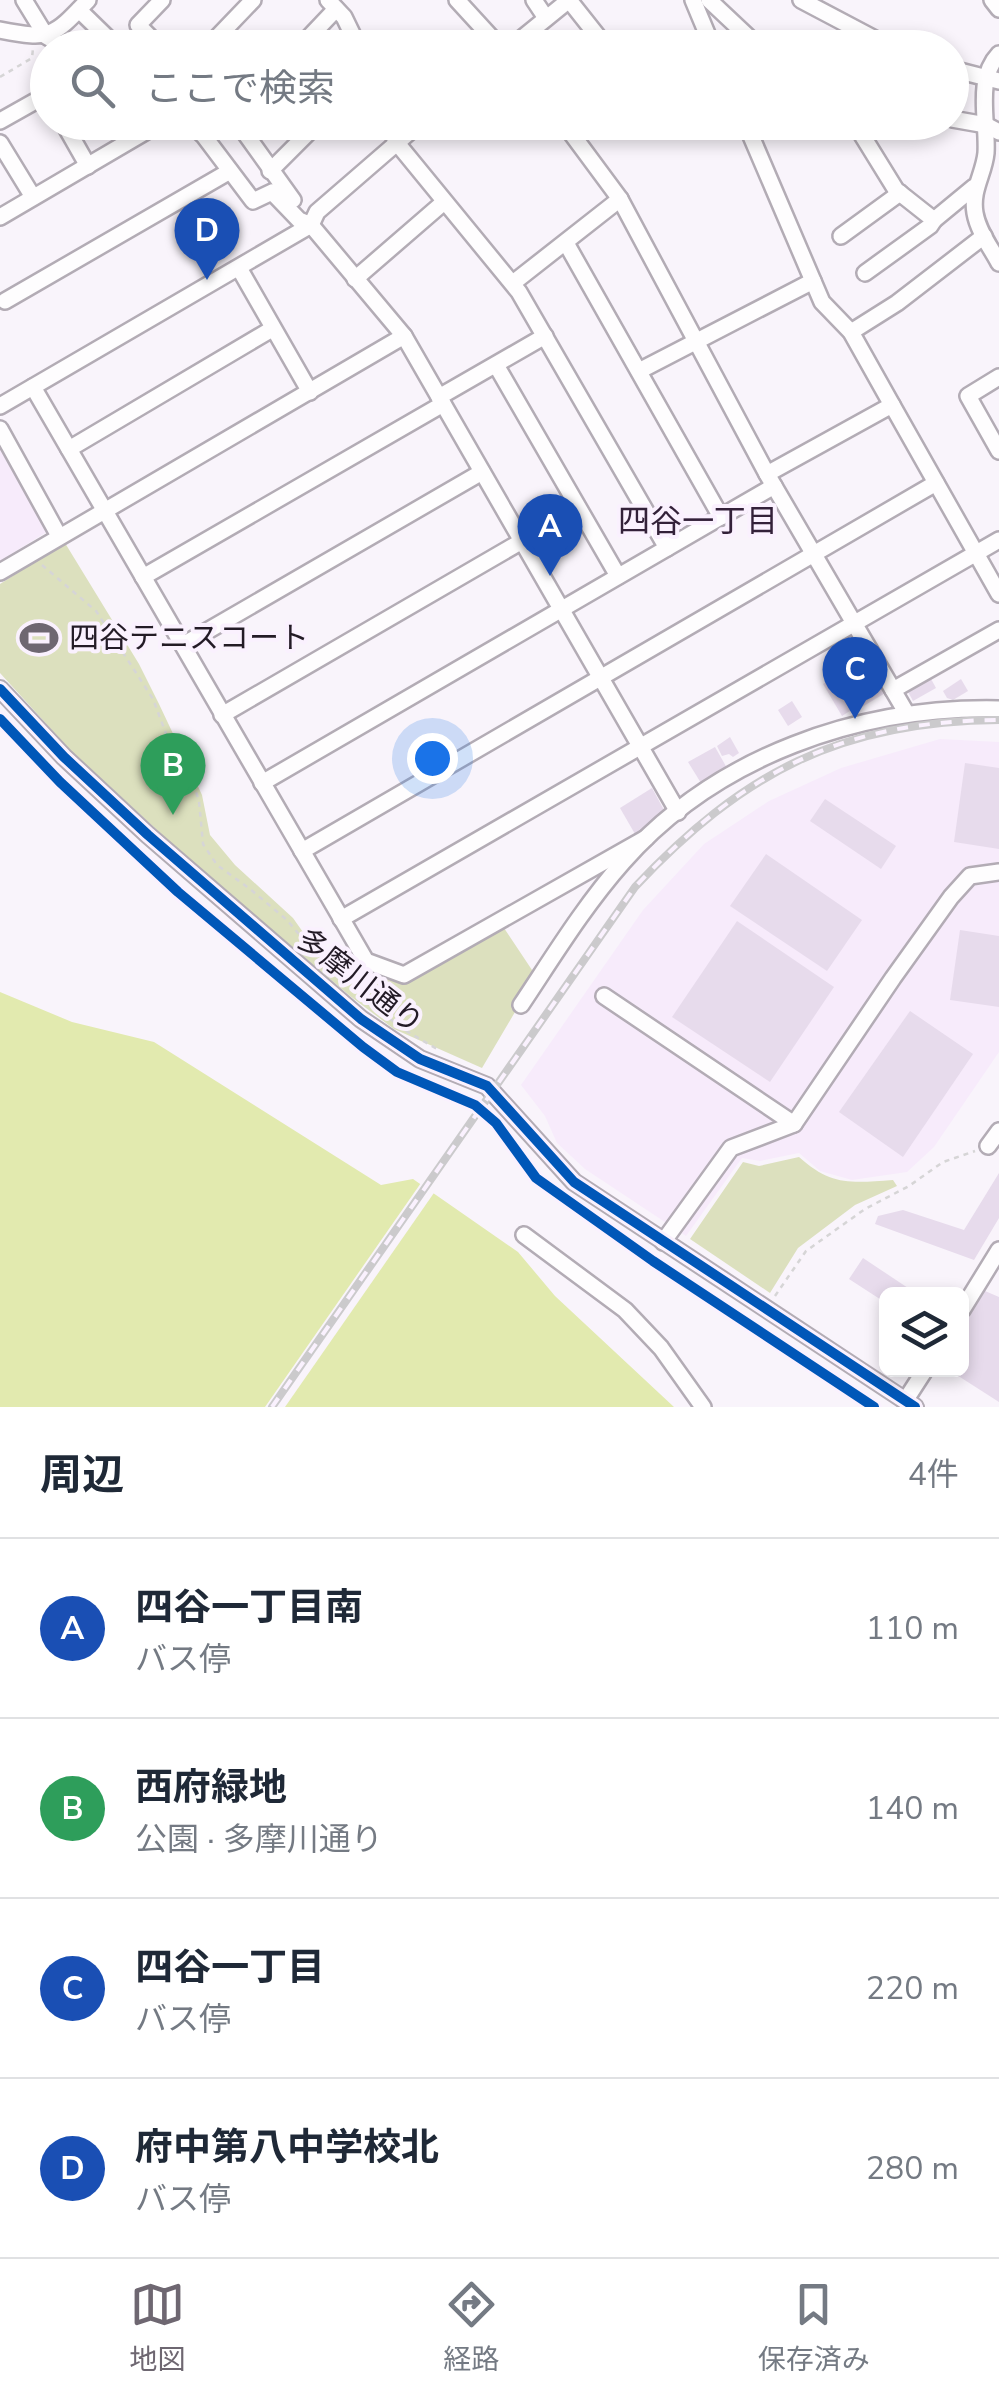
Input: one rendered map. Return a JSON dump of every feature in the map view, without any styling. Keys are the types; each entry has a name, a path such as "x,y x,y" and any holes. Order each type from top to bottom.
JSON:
{"street":[{"path":"24,0 38,30"},
{"path":"143,30 138,25 162,0"},
{"path":"225,30 253,0"},
{"path":"456,0 484,30"},
{"path":"534,0 546,18"},
{"path":"532,30 569,0 592,30"},
{"path":"693,0 706,30"},
{"path":"709,0 741,30"},
{"path":"801,0 858,30"},
{"path":"992,0 999,9"},
{"path":"312,30 332,4 349,30"},
{"path":"57,30 84,5 104,30"},
{"path":"0,30 30,35"},
{"path":"999,54 992,62 992,128 986,158 974,187 975,216 999,263"},
{"path":"0,121 30,104"},
{"path":"73,140 88,166"},
{"path":"0,217 132,140"},
{"path":"205,140 253,201 272,192 299,220 310,223"},
{"path":"249,140 310,223 404,336 678,812"},
{"path":"270,171 301,140"},
{"path":"396,140 513,283 668,548"},
{"path":"0,406 310,223 400,140"},
{"path":"577,140 620,199 771,480 906,714"},
{"path":"754,140 822,302 852,332 999,594"},
{"path":"866,140 900,193 934,220"},
{"path":"0,143 33,198"},
{"path":"5,301 230,171"},
{"path":"865,273 974,187"},
{"path":"842,236 900,193"},
{"path":"513,283 620,199"},
{"path":"355,279 444,202"},
{"path":"852,332 984,236"},
{"path":"566,244 721,517"},
{"path":"239,268 310,392"},
{"path":"638,371 814,280"},
{"path":"69,449 272,329"},
{"path":"0,572 404,336"},
{"path":"143,577 545,336"},
{"path":"496,365 618,576"},
{"path":"999,377 968,396 999,451"},
{"path":"34,387 366,961 404,975 646,838"},
{"path":"262,783 721,517 771,480 892,406"},
{"path":"0,429 58,536"},
{"path":"183,645 482,472"},
{"path":"302,851 936,483"},
{"path":"341,920 999,540"},
{"path":"222,714 522,541"},
{"path":"893,690 999,630"},
{"name":"多摩川通り","path":"0,689 64,757 256,931 386,1039 487,1086 574,1182 910,1404"},
{"path":"521,1005 602,888 646,838 715,785 780,750 851,726 906,714 999,709"},
{"path":"663,1242 731,1148 794,1124 951,897 970,876 999,872"},
{"path":"604,996 794,1124"},
{"path":"988,1146 999,1131"},
{"path":"524,1235 625,1310 661,1348 704,1407"},
{"path":"969,1299 999,1250"},
{"path":"910,1404 922,1377"}],"path":[{"path":"0,77 30,59"},
{"path":"29,554 96,611 152,698 168,738 186,760 199,801 204,844 216,866 250,888 287,920 330,971 403,1029 436,1048 438,1066"},
{"path":"772,1300 806,1251 943,1162 988,1146"}],"shaded area":[{"path":"0,440 48,525 45,533 0,561"},
{"path":"65,543 159,704 202,795 210,835 235,865 293,918 324,962 359,973 367,966 403,980 415,978 504,928 534,973 482,1068 394,1029 350,996 193,863 71,751 0,673 0,584"},
{"path":"940,739 999,742 999,1052 934,1147 907,1172 852,1180 820,1171 799,1153 760,1161 742,1158 686,1236 585,1169 557,1143 545,1116 521,1085 643,910 704,844 769,801 841,768"},
{"path":"0,992 72,1022 154,1042 381,1185 413,1179 518,1252 555,1296 674,1407 0,1407"},
{"path":"799,1157 832,1178 853,1182 893,1180 897,1186 855,1205 798,1248 770,1293 690,1239 743,1162 759,1166"}],"pier":[{"path":"423,1180 436,1190 285,1407 265,1407"}],"building":[{"path":"837,675 856,707 842,716 823,684"},
{"path":"930,677 936,688 913,701 907,690"},
{"path":"879,679 887,692 862,707 855,694"},
{"path":"961,679 968,691 953,700 947,698 943,691"},
{"path":"792,701 802,717 788,726 778,710"},
{"path":"730,737 739,753 722,756 717,746"},
{"path":"715,747 727,768 701,783 688,762"},
{"path":"965,763 999,768 999,849 954,842"},
{"path":"652,788 664,810 661,818 635,834 620,808"},
{"path":"825,799 896,846 881,869 810,821"},
{"path":"766,854 862,920 827,971 730,906"},
{"path":"737,921 834,987 770,1082 672,1017"},
{"path":"960,930 999,936 999,1007 950,1000"},
{"path":"910,1011 973,1054 903,1157 839,1112"},
{"path":"999,1173 999,1218 974,1260 875,1224 878,1216 903,1210 964,1230"},
{"path":"863,1258 906,1287 879,1287 879,1298 849,1279"},
{"path":"985,1291 999,1297 999,1402 960,1377 969,1377 969,1317"}],"railway":[{"path":"272,1407 635,887 675,847 755,784 842,743 890,730 999,720"}],"cycle path":[{"path":"0,689 64,757 148,835 361,1019 420,1059 487,1086 574,1182 915,1407"},
{"path":"0,719 60,782 178,892 363,1047 397,1072 475,1105 496,1123 536,1178 653,1261 874,1407"}],"place":[{"name":"府中第八中学校北","path":"207,280"},
{"name":"四谷一丁目南","path":"550,576"},
{"name":"四谷テニスコート","path":"39,638"},
{"name":"四谷一丁目","path":"855,719"},
{"name":"西府緑地","path":"173,815"}],"district":[{"name":"四谷一丁目","path":"698,521"}]}
